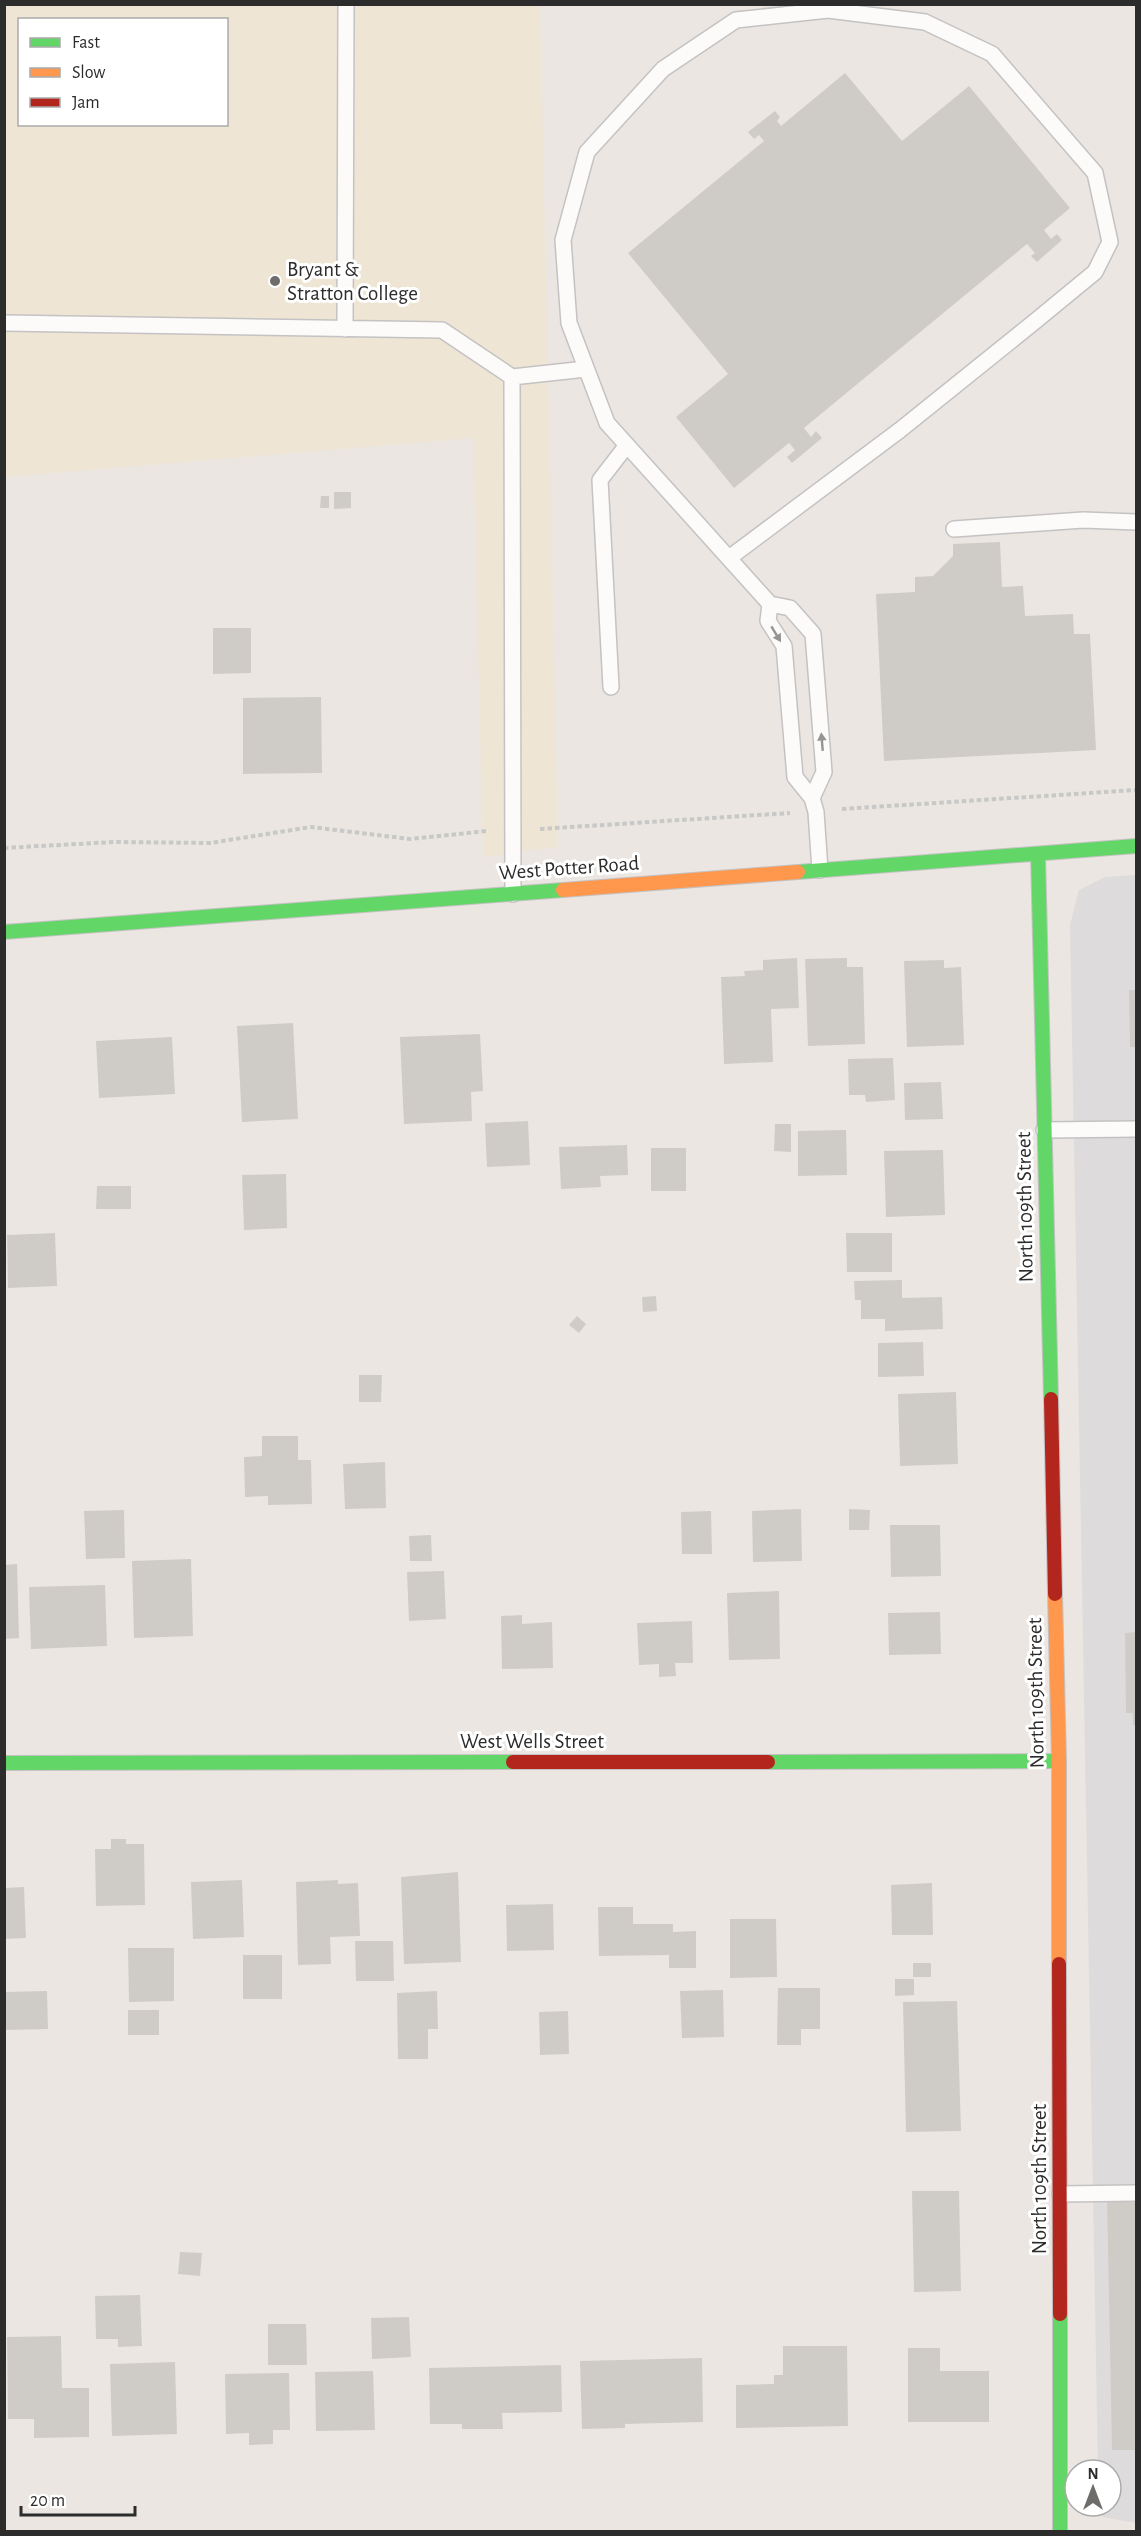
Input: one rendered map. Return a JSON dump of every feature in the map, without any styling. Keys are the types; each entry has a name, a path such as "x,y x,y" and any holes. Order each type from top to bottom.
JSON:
{"street":[{"name":"West Potter Road","path":"4,932 1137,846"},
{"name":"North 109th Street","path":"1038,854 1059,1761 1060,2532"},
{"name":"West Wells Street","path":"4,1763 1059,1761"}],"lane":[{"path":"345,329 346,4"},
{"path":"729,558 900,430 1095,272 1110,242 1095,173 992,54 925,22 828,10 736,20 663,69 587,152 564,240 569,323 607,423 770,604 790,608 813,634 824,772 814,805 820,870"},
{"path":"4,323 442,330 512,377 586,369"},
{"path":"512,377 513,894"},
{"path":"611,687 600,480 627,445"},
{"path":"954,529 1083,520 1137,522"},
{"path":"770,604 768,621 784,646 795,777 814,805"},
{"path":"1044,1130 1137,1129"},
{"path":"1060,2194 1137,2193"}],"path":[{"path":"4,848 114,842 210,843 310,827 410,839 814,805 1137,790"}],"shaded area":[{"name":"Bryant & Stratton College","path":"5,5 540,5 558,847 483,857 473,438 5,477"},
{"path":"1136,875 1136,2523 1108,2518 1123,2518 1123,2458 1098,2458 1070,925 1079,890 1105,877"}],"building":[{"path":"845,73 902,141 969,86 1070,208 1044,230 1051,239 1057,234 1062,240 1037,262 1031,256 1035,253 1027,244 804,428 811,437 816,431 822,438 792,463 787,457 795,450 789,443 734,488 676,417 728,374 628,253 764,141 759,135 754,139 748,132 775,111 780,117 777,121 781,126"},
{"path":"334,492 351,492 351,508 334,509"},
{"path":"321,496 329,496 329,508 320,508"},
{"path":"1000,542 1002,587 1023,586 1025,616 1073,614 1074,634 1090,634 1096,750 884,761 876,594 915,592 915,577 933,576 953,556 953,544"},
{"path":"213,628 251,628 251,673 213,674"},
{"path":"321,697 322,773 243,774 243,698"},
{"path":"797,958 799,1008 771,1009 773,1062 724,1064 721,977 745,976 744,971 763,970 763,960"},
{"path":"847,958 847,967 863,967 865,1044 808,1046 805,959"},
{"path":"944,960 944,968 961,967 964,1045 907,1047 904,961"},
{"path":"1129,990 1136,990 1136,1047 1130,1047"},
{"path":"293,1023 298,1119 242,1122 237,1026"},
{"path":"480,1034 483,1091 471,1092 472,1121 404,1124 400,1037"},
{"path":"172,1037 175,1094 99,1098 96,1041"},
{"path":"893,1058 895,1100 866,1102 865,1095 849,1095 848,1059"},
{"path":"941,1082 943,1119 905,1120 904,1083"},
{"path":"528,1121 530,1165 487,1167 485,1123"},
{"path":"775,1124 791,1124 791,1152 774,1151"},
{"path":"846,1130 847,1175 798,1176 798,1131"},
{"path":"627,1145 628,1175 600,1176 601,1187 561,1189 559,1147"},
{"path":"651,1148 686,1148 686,1191 651,1191"},
{"path":"943,1150 945,1215 886,1217 884,1151"},
{"path":"286,1174 287,1228 244,1230 242,1175"},
{"path":"97,1186 131,1186 131,1209 96,1209"},
{"path":"55,1233 57,1286 8,1288 7,1235"},
{"path":"846,1233 892,1233 892,1272 847,1272"},
{"path":"902,1280 902,1298 942,1297 943,1329 885,1331 885,1319 861,1319 861,1300 855,1300 854,1281"},
{"path":"656,1296 657,1311 643,1312 642,1297"},
{"path":"577,1316 586,1324 579,1333 569,1325"},
{"path":"923,1342 924,1376 878,1377 878,1343"},
{"path":"359,1375 382,1375 381,1402 359,1402"},
{"path":"956,1392 958,1464 900,1466 898,1394"},
{"path":"262,1436 298,1436 298,1460 311,1460 312,1504 268,1505 268,1496 245,1497 244,1457 262,1456"},
{"path":"385,1462 386,1508 345,1509 343,1464"},
{"path":"801,1509 802,1561 753,1562 752,1511"},
{"path":"849,1509 870,1510 869,1530 849,1530"},
{"path":"124,1510 125,1558 86,1559 84,1511"},
{"path":"711,1511 712,1554 682,1554 681,1512"},
{"path":"890,1525 940,1525 941,1576 891,1577"},
{"path":"431,1535 432,1561 410,1561 409,1536"},
{"path":"191,1559 193,1636 134,1638 132,1561"},
{"path":"17,1564 19,1638 4,1639 4,1565"},
{"path":"444,1571 446,1619 409,1621 407,1572"},
{"path":"105,1585 107,1646 31,1649 29,1587"},
{"path":"779,1591 780,1659 729,1660 727,1593"},
{"path":"940,1612 941,1654 889,1655 888,1613"},
{"path":"522,1615 522,1624 552,1622 553,1668 502,1669 501,1616"},
{"path":"692,1621 693,1663 675,1663 676,1676 659,1677 659,1664 639,1665 637,1623"},
{"path":"1136,1632 1136,1725 1133,1725 1133,1713 1126,1713 1125,1633"},
{"path":"111,1839 126,1839 126,1844 144,1844 145,1905 96,1906 95,1849 111,1849"},
{"path":"458,1872 461,1962 404,1964 401,1877"},
{"path":"242,1880 244,1937 193,1939 191,1882"},
{"path":"338,1880 338,1884 358,1883 360,1936 330,1937 331,1964 298,1965 296,1882"},
{"path":"932,1883 933,1935 892,1935 891,1885"},
{"path":"24,1887 26,1938 4,1939 4,1888"},
{"path":"553,1904 554,1950 507,1951 506,1905"},
{"path":"598,1907 633,1907 633,1924 673,1924 673,1932 696,1931 696,1968 669,1968 669,1955 599,1956"},
{"path":"730,1919 776,1919 777,1977 730,1978"},
{"path":"355,1941 393,1941 394,1981 356,1981"},
{"path":"128,1948 174,1948 174,2001 129,2002"},
{"path":"243,1955 282,1955 282,1999 243,1999"},
{"path":"913,1963 931,1963 931,1977 913,1977"},
{"path":"895,1979 914,1979 914,1995 895,1996"},
{"path":"778,1988 820,1988 820,2029 801,2029 801,2045 777,2045"},
{"path":"723,1990 724,2037 682,2038 680,1991"},
{"path":"47,1991 48,2029 4,2030 4,1992"},
{"path":"437,1991 438,2029 428,2029 428,2059 398,2059 397,1993"},
{"path":"957,2001 961,2131 906,2132 903,2002"},
{"path":"128,2010 159,2010 159,2035 128,2035"},
{"path":"568,2011 569,2054 540,2055 539,2012"},
{"path":"912,2191 959,2191 961,2291 914,2292"},
{"path":"1107,2196 1136,2196 1136,2450 1112,2450"},
{"path":"180,2252 202,2253 200,2276 178,2274"},
{"path":"140,2295 142,2346 118,2347 118,2339 96,2339 95,2296"},
{"path":"409,2317 411,2357 372,2359 371,2318"},
{"path":"268,2324 306,2324 307,2365 268,2365"},
{"path":"61,2336 62,2388 89,2388 89,2437 34,2438 34,2419 8,2419 7,2337"},
{"path":"783,2346 847,2346 848,2426 736,2428 736,2385 774,2384 774,2375 783,2375"},
{"path":"908,2348 940,2348 940,2371 989,2371 989,2422 908,2422"},
{"path":"702,2358 703,2422 625,2424 625,2428 582,2429 580,2361"},
{"path":"175,2362 177,2434 112,2436 110,2364"},
{"path":"561,2365 562,2412 502,2413 503,2429 462,2429 462,2424 430,2424 429,2368"},
{"path":"373,2371 375,2430 316,2431 315,2372"},
{"path":"289,2373 290,2430 273,2430 273,2444 249,2445 249,2433 226,2434 225,2374"}],"traffic: fast":[{"path":"798,872 1136,846"},
{"path":"1038,854 1051,1399"},
{"path":"4,932 563,890"},
{"path":"768,1762 1059,1761"},
{"path":"4,1763 513,1762"},
{"path":"1060,2314 1060,2532"}],"traffic: slow":[{"path":"563,890 798,872"},
{"path":"1055,1594 1059,1761 1059,1964"}],"traffic: jam":[{"path":"1051,1399 1055,1594"},
{"path":"513,1762 768,1762"},
{"path":"1059,1964 1060,2314"}],"place":[{"name":"Bryant & Stratton College","path":"275,281"}]}
